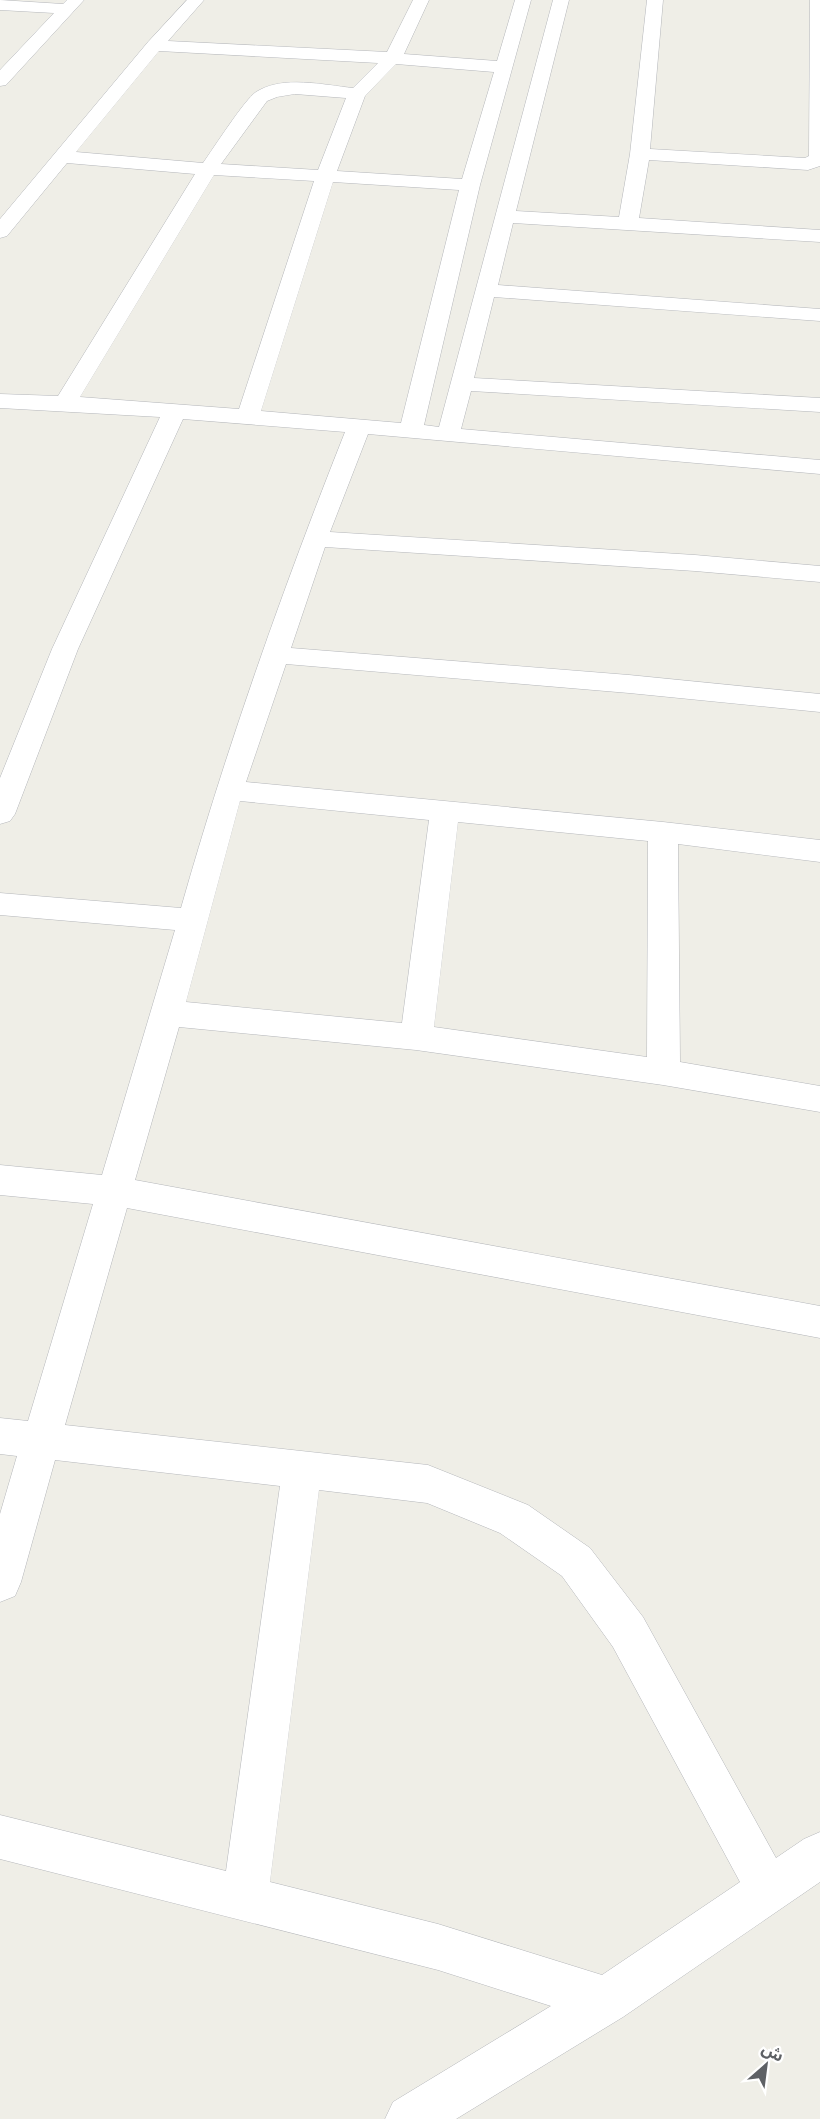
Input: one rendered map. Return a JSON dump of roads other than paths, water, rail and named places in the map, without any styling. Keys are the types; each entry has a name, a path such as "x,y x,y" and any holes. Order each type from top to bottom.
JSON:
{"street":[{"path":"0,232 154,46 196,0"},
{"path":"248,417 325,176 357,94 392,58 402,43 421,0"},
{"path":"411,431 470,185 523,0"},
{"path":"448,435 561,0"},
{"path":"628,224 640,154 655,0"},
{"path":"640,154 808,164 816,162 819,159 818,0"},
{"path":"0,4 72,4"},
{"path":"0,81 72,4"},
{"path":"154,46 392,58 503,67"},
{"path":"65,403 208,169 261,97 273,91 289,89 357,94"},
{"path":"62,157 208,169 470,185"},
{"path":"505,216 820,236"},
{"path":"486,290 820,315"},
{"path":"460,384 820,405"},
{"path":"0,401 65,403 248,417 820,466"},
{"path":"0,814 65,649 174,413"},
{"path":"0,1582 167,1012 229,790 315,539 359,427"},
{"path":"315,539 695,563 820,574"},
{"path":"277,655 617,683 820,703"},
{"path":"229,790 663,832 820,851"},
{"path":"416,1037 445,812"},
{"path":"663,832 663,1072"},
{"path":"0,904 192,920"},
{"path":"167,1012 416,1037 663,1072 820,1099"},
{"path":"0,1180 115,1191 820,1322"},
{"path":"0,1436 428,1484 514,1519 576,1562 628,1632 769,1890"},
{"path":"245,1899 302,1469"},
{"path":"0,1837 438,1947 606,2000"},
{"path":"410,2119 606,2000 820,1855"}]}
